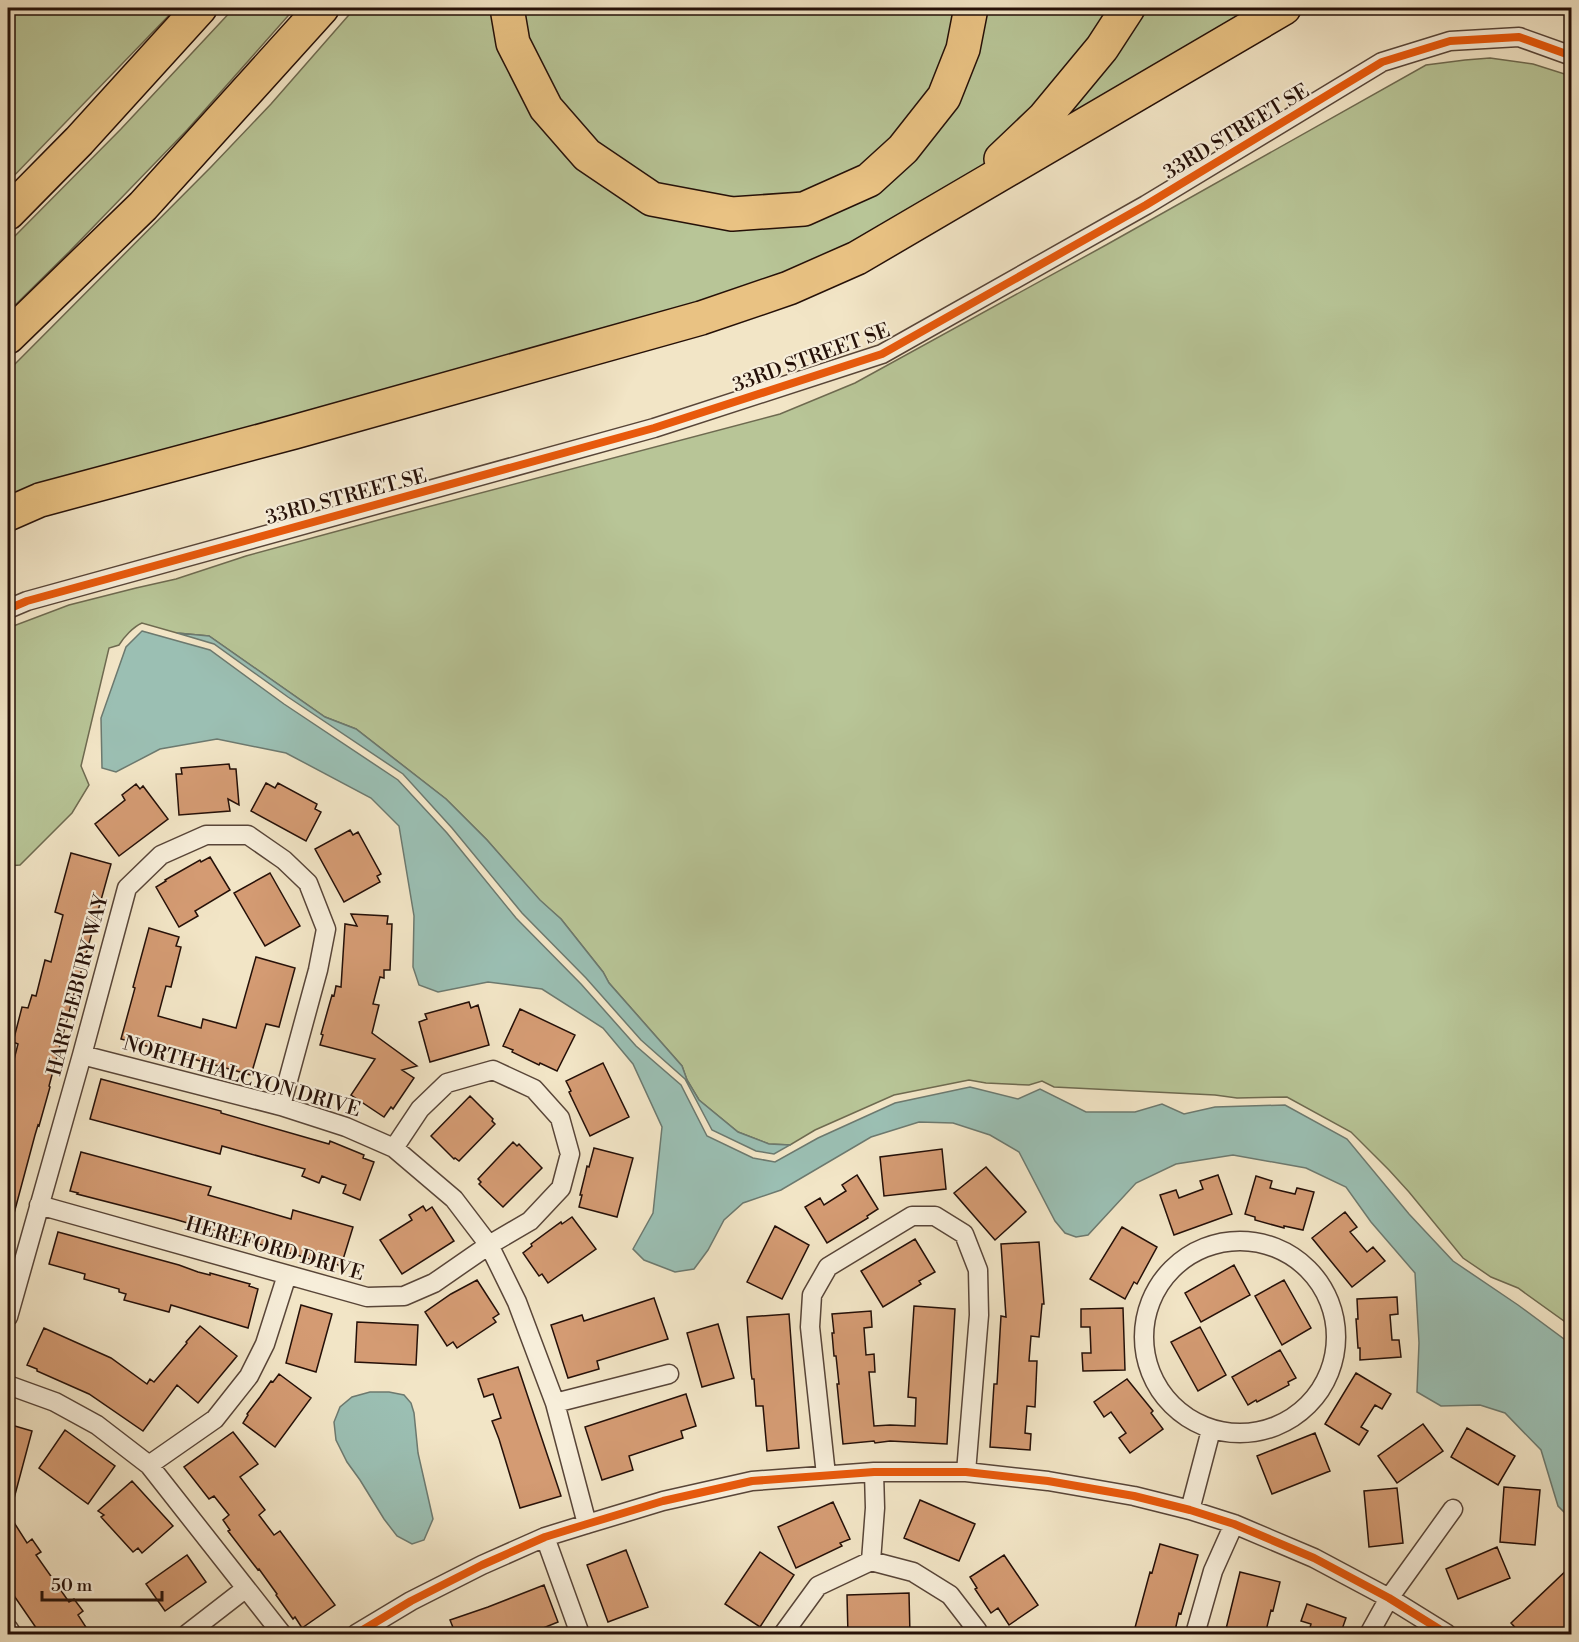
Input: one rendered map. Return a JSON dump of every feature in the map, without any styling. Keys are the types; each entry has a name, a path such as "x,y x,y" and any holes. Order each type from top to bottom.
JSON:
{"highway":[{"path":"8,213 79,141 200,8"},
{"path":"8,337 143,206 322,8"},
{"path":"507,8 513,43 546,108 587,155 652,199 732,214 804,209 869,180 903,149 944,98 963,49 971,8"},
{"path":"961,197 1044,118 1102,48 1128,8"},
{"path":"8,514 40,500 294,432 712,314 789,288 857,258 1284,8"}],"street":[{"name":"33RD STREET SE","path":"8,609 27,601 654,428 882,354 1146,205 1382,62 1450,41 1519,37 1572,56"},
{"name":"HARTLEBURY WAY","path":"8,1317 127,888 161,855 206,835 248,835 284,860 308,883 326,929 318,970 280,1106"},
{"name":"NORTH HALCYON DRIVE","path":"82,1055 280,1106 346,1127 394,1148 454,1199 489,1245"},
{"name":"HEREFORD DRIVE","path":"39,1205 367,1297 404,1296 434,1283 489,1245 530,1221 561,1188 570,1154 560,1118 534,1089 493,1070 447,1083 420,1109 394,1148"},
{"path":"826,1475 810,1327 812,1295 828,1267 912,1216 935,1216 964,1234 978,1270 979,1315 966,1472"},
{"path":"1225,1240 1269,1244 1306,1266 1331,1302 1337,1344 1334,1355 1324,1386 1295,1417 1254,1433 1211,1430 1173,1408 1149,1372 1142,1329 1155,1288 1185,1256 1225,1240"},
{"path":"489,1245 517,1302 555,1403 587,1524"},
{"path":"149,1465 215,1419 249,1376 265,1344 287,1275"},
{"path":"555,1403 669,1374"},
{"path":"8,1385 55,1402 97,1425 149,1465 282,1635"},
{"path":"1190,1510 1211,1430"},
{"path":"871,1561 875,1508 874,1472"},
{"path":"356,1635 411,1601 482,1565 545,1537 663,1501 752,1481 874,1472 966,1472 1058,1483 1134,1496 1234,1524 1314,1558 1389,1598 1447,1635"},
{"path":"1369,1635 1389,1598 1453,1509"},
{"path":"1195,1635 1213,1571 1234,1524"},
{"path":"545,1537 580,1635"},
{"path":"783,1635 818,1586 871,1561 913,1572 950,1595 977,1630 978,1635"},
{"path":"187,1635 244,1589"},
{"path":"8,1628 12,1635"}],"green space":[{"path":"8,8 176,8 8,182"},
{"path":"234,8 295,8 187,130 8,312 8,243 121,129"},
{"path":"355,8 493,8 539,123 565,156 595,180 698,221 889,172 976,8 1121,8 987,161 951,191 811,271 8,499 8,371 211,167 271,104"},
{"path":"515,8 961,8 946,73 881,153 850,174 814,191 765,202 680,195 608,163 551,98"},
{"path":"1139,8 1267,8 1057,131 1070,100"},
{"path":"1490,58 1533,64 1571,76 1571,1326 1518,1288 1491,1277 1463,1258 1409,1192 1351,1132 1287,1097 1237,1098 1054,1087 1042,1081 1029,1085 969,1080 894,1095 815,1130 790,1145 769,1144 738,1132 699,1100 682,1066 609,983 561,919 540,901 487,840 446,799 356,729 325,717 209,636 177,633 142,623 129,632 119,645 109,648 81,766 89,785 72,813 20,865 8,866 8,628 69,605 176,579 246,556 780,414 855,383 1426,65"}],"water":[{"path":"142,631 210,650 284,704 398,780 447,833 516,918 581,984 636,1046 681,1085 707,1136 753,1158 775,1162 818,1138 895,1103 970,1087 1018,1099 1040,1089 1086,1112 1135,1112 1162,1104 1184,1114 1215,1107 1285,1105 1347,1139 1409,1214 1453,1261 1568,1342 1572,1351 1571,1519 1558,1506 1541,1450 1505,1413 1480,1405 1441,1406 1417,1392 1419,1343 1415,1273 1371,1222 1346,1187 1306,1168 1233,1155 1176,1164 1136,1183 1088,1235 1076,1237 1065,1233 1055,1221 1019,1152 990,1135 953,1123 919,1122 871,1137 781,1190 743,1203 724,1220 708,1250 694,1269 675,1272 644,1260 633,1249 653,1213 662,1127 633,1064 603,1028 542,989 488,982 438,992 419,985 413,967 414,916 399,826 371,798 286,753 217,739 160,749 116,772 102,768 101,718 126,647"},
{"path":"177,633 209,636 325,717 356,729 446,799 487,840 540,900 561,919 609,983 682,1066 699,1100 738,1132 769,1144 790,1145 774,1154 756,1151 712,1130 685,1079 641,1040 586,978 522,913 452,828 403,774 214,644"},
{"path":"370,1392 404,1395 411,1403 414,1413 418,1453 433,1519 424,1540 412,1544 397,1536 384,1519 347,1462 336,1440 334,1422 340,1407 352,1397"}],"building":[{"path":"229,764 230,769 236,769 239,805 228,799 230,811 179,815 176,774 182,774 181,768"},
{"path":"266,783 275,788 278,783 317,804 315,809 321,812 306,841 251,811"},
{"path":"136,784 140,789 143,786 168,819 119,856 95,824 125,800 122,795"},
{"path":"350,830 353,835 358,832 381,874 377,876 380,882 344,902 315,849"},
{"path":"71,853 111,864 12,1221 8,1221 8,1083 18,1044 13,1042 22,1007 28,1008 32,995 36,996 45,960 51,962 63,915 55,912"},
{"path":"210,857 230,890 195,911 198,916 179,927 156,887 200,860 201,862"},
{"path":"270,873 300,926 265,946 234,893"},
{"path":"351,914 388,916 387,924 392,924 390,970 384,970 384,978 380,977 373,1004 379,1005 372,1033 417,1066 402,1070 414,1078 393,1109 391,1107 384,1117 351,1095 375,1059 320,1045 332,995 334,996 336,986 341,987 345,924 357,926"},
{"path":"149,928 179,937 176,946 181,947 171,987 166,986 158,1016 201,1028 203,1019 236,1028 256,957 295,968 279,1027 266,1024 251,1075 121,1039"},
{"path":"469,1002 471,1008 478,1005 489,1045 430,1062 419,1022 427,1019 425,1014"},
{"path":"520,1009 575,1035 557,1071 540,1063 539,1065 503,1046"},
{"path":"603,1063 629,1117 590,1136 566,1081"},
{"path":"101,1079 221,1111 221,1113 329,1144 330,1141 364,1155 363,1158 374,1162 360,1200 343,1193 346,1185 322,1176 319,1183 302,1176 305,1169 222,1146 220,1154 90,1119"},
{"path":"470,1096 493,1119 495,1124 459,1161 454,1159 431,1136"},
{"path":"513,1142 517,1146 519,1144 542,1168 503,1207 479,1184 481,1182 478,1179"},
{"path":"594,1148 633,1158 617,1217 579,1207 587,1166 589,1167"},
{"path":"942,1149 946,1189 884,1196 880,1157"},
{"path":"81,1152 211,1187 208,1195 291,1219 293,1210 353,1227 341,1266 70,1191"},
{"path":"986,1167 1026,1212 995,1240 954,1193"},
{"path":"857,1175 878,1209 867,1216 868,1218 827,1243 805,1207 820,1198 824,1205 846,1191 842,1185"},
{"path":"1218,1175 1232,1214 1174,1235 1160,1195 1176,1190 1179,1198 1203,1189 1200,1181"},
{"path":"1256,1176 1272,1181 1270,1188 1295,1194 1297,1188 1314,1192 1303,1230 1284,1226 1284,1228 1255,1220 1255,1217 1245,1214"},
{"path":"423,1206 426,1211 432,1207 454,1241 402,1274 380,1240 412,1220 409,1215"},
{"path":"1345,1212 1357,1227 1350,1232 1367,1252 1373,1247 1385,1261 1352,1287 1312,1238"},
{"path":"572,1217 596,1249 548,1283 542,1274 539,1276 523,1253 532,1246 531,1244 561,1222 562,1224"},
{"path":"775,1226 809,1245 782,1299 747,1282"},
{"path":"1122,1227 1157,1247 1137,1284 1134,1282 1125,1299 1090,1279"},
{"path":"58,1232 198,1272 250,1284 249,1286 258,1289 248,1328 171,1305 169,1312 124,1300 126,1294 119,1292 119,1289 84,1279 85,1274 49,1264"},
{"path":"915,1239 935,1272 919,1281 921,1284 883,1307 861,1271"},
{"path":"1039,1242 1044,1304 1042,1304 1039,1337 1031,1336 1029,1361 1037,1361 1035,1407 1027,1406 1025,1433 1031,1434 1030,1450 990,1447 1001,1316 1006,1317 1001,1244"},
{"path":"1234,1265 1250,1295 1201,1322 1185,1293"},
{"path":"477,1280 499,1314 493,1318 496,1322 457,1348 453,1342 447,1346 425,1312"},
{"path":"1284,1280 1311,1328 1282,1345 1255,1296"},
{"path":"1397,1297 1398,1314 1390,1315 1392,1340 1399,1340 1401,1357 1360,1360 1356,1319 1358,1319 1357,1299"},
{"path":"654,1298 668,1339 597,1361 599,1369 568,1378 551,1325 582,1315 584,1321"},
{"path":"301,1305 332,1314 316,1372 286,1363"},
{"path":"914,1306 955,1309 947,1444 890,1441 875,1443 874,1441 843,1444 832,1314 871,1311 872,1327 864,1328 866,1355 874,1354 875,1372 869,1372 874,1426 915,1426 916,1398 908,1397"},
{"path":"1123,1308 1125,1370 1083,1371 1082,1353 1091,1353 1090,1327 1081,1327 1081,1309"},
{"path":"789,1314 799,1448 767,1451 763,1406 756,1406 754,1379 751,1373 747,1317"},
{"path":"357,1322 418,1325 416,1365 355,1362"},
{"path":"718,1324 734,1378 702,1387 687,1333"},
{"path":"200,1326 237,1356 198,1403 177,1385 143,1431 89,1394 27,1365 44,1328 111,1358 147,1384 150,1379 154,1382"},
{"path":"1200,1327 1226,1375 1198,1391 1171,1342"},
{"path":"1280,1350 1296,1378 1288,1382 1289,1385 1248,1405 1232,1377"},
{"path":"518,1367 561,1496 520,1508 492,1421 501,1418 493,1394 484,1397 478,1379"},
{"path":"1356,1373 1391,1394 1382,1409 1375,1405 1361,1427 1368,1431 1359,1445 1325,1424"},
{"path":"279,1374 311,1398 275,1447 243,1423 271,1381 273,1382"},
{"path":"1127,1379 1153,1411 1151,1413 1163,1429 1130,1453 1119,1438 1126,1433 1111,1412 1104,1417 1094,1402"},
{"path":"686,1394 696,1426 681,1431 683,1438 629,1456 633,1470 602,1480 585,1427"},
{"path":"8,1424 32,1431 12,1506 8,1506"},
{"path":"1423,1424 1443,1451 1397,1483 1378,1456"},
{"path":"1467,1428 1515,1456 1498,1485 1451,1457"},
{"path":"65,1430 115,1466 88,1504 39,1468"},
{"path":"233,1432 258,1464 240,1477 265,1510 259,1515 274,1535 280,1531 335,1605 302,1628 228,1531 230,1530 223,1520 229,1515 214,1496 209,1499 184,1467"},
{"path":"1315,1433 1330,1471 1272,1494 1257,1456"},
{"path":"132,1481 173,1526 142,1553 138,1548 133,1552 101,1517 104,1515 98,1511"},
{"path":"1504,1487 1540,1490 1535,1545 1500,1542"},
{"path":"1397,1488 1403,1543 1369,1547 1364,1491"},
{"path":"920,1500 975,1524 959,1561 904,1538"},
{"path":"833,1502 850,1539 840,1543 842,1546 796,1568 778,1527"},
{"path":"8,1513 27,1543 32,1539 41,1552 36,1555 69,1602 74,1599 83,1611 78,1615 91,1635 41,1635 8,1587"},
{"path":"1160,1544 1198,1555 1181,1614 1179,1613 1174,1635 1133,1635 1150,1572 1152,1573"},
{"path":"1497,1547 1510,1578 1458,1599 1446,1569"},
{"path":"626,1550 648,1607 608,1622 587,1565"},
{"path":"760,1552 794,1575 760,1627 725,1604"},
{"path":"187,1555 206,1582 165,1611 146,1584"},
{"path":"1004,1555 1038,1605 1009,1625 998,1608 991,1613 970,1577"},
{"path":"1572,1565 1572,1622 1558,1635 1522,1635 1511,1623"},
{"path":"1240,1572 1280,1582 1265,1635 1225,1633"},
{"path":"544,1585 558,1622 526,1635 456,1635 450,1620"},
{"path":"909,1593 910,1635 848,1635 847,1595"},
{"path":"1307,1604 1346,1618 1340,1635 1308,1635 1311,1624 1301,1621"}],"cycle path":[{"path":"8,609 27,601 654,428 882,354 1146,205 1382,62 1450,41 1519,37 1572,56"},
{"path":"356,1634 411,1601 482,1565 545,1537 663,1501 752,1481 874,1472 966,1472 1048,1481 1134,1496 1190,1510 1234,1524 1314,1558 1389,1598 1447,1634"}]}
